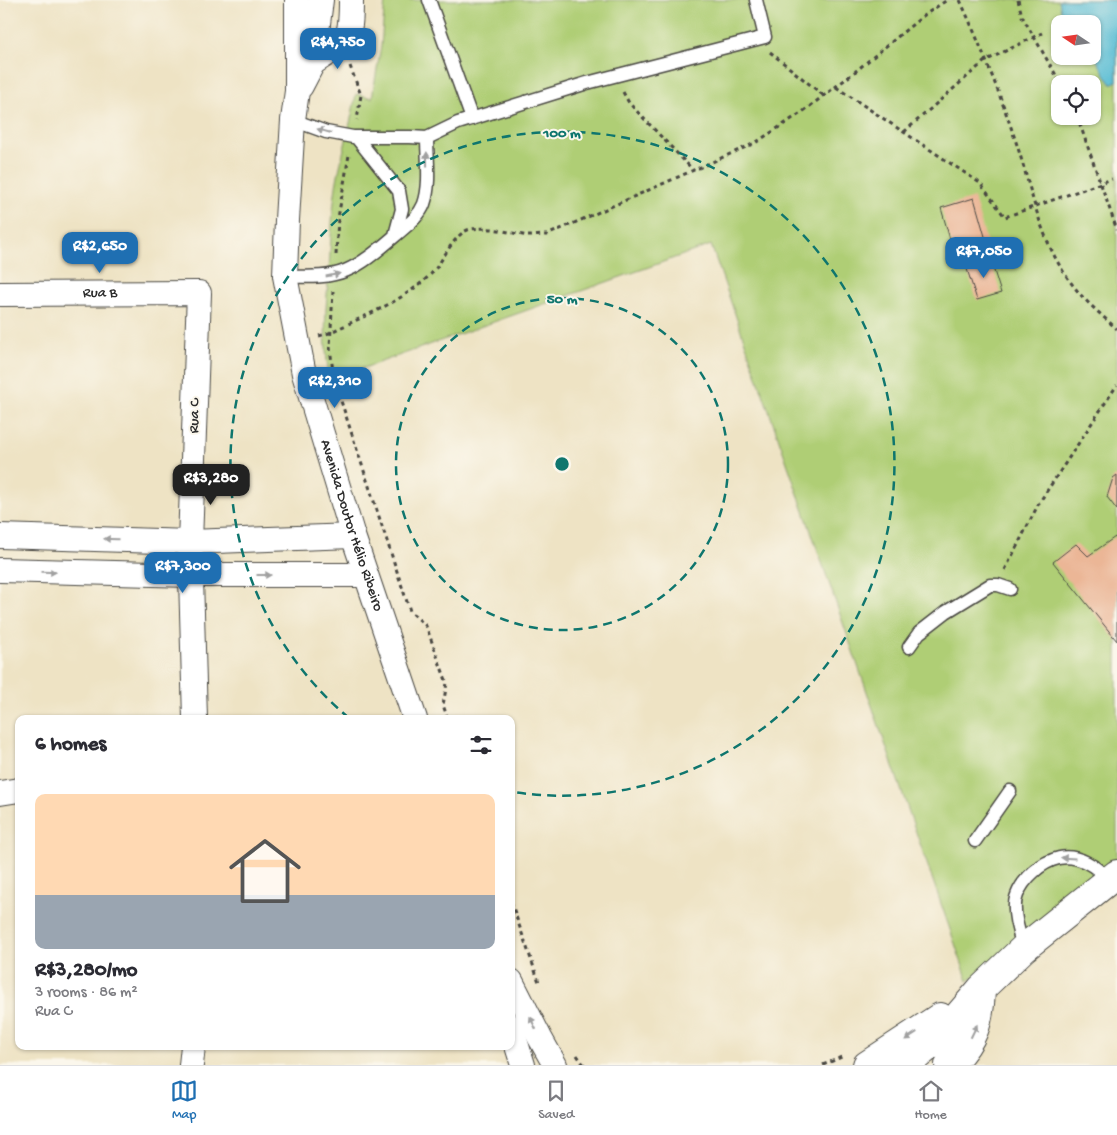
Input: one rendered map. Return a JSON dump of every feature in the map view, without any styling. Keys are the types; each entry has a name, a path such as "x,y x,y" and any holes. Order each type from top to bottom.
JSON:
{"main road":[{"path":"906,1065 939,1038 981,989 1024,948 1113,877"},
{"path":"867,1065 981,989"},
{"path":"949,1065 958,1056 976,1030 980,1011 981,989"}],"street":[{"name":"Avenida Doutor Hélio Ribeiro","path":"297,0 297,92 293,120 285,276 304,374 352,536 412,715"},
{"name":"Avenida Doutor Hélio Ribeiro","path":"297,92 313,62 321,0"},
{"path":"313,62 342,44 348,35 351,22 351,0"},
{"name":"Rua B","path":"0,294 199,294"},
{"name":"Rua C","path":"195,715 190,542 199,294"},
{"path":"0,536 190,542 352,536"},
{"path":"0,570 192,575 366,575"},
{"path":"0,793 15,791"},
{"path":"515,989 555,1065"},
{"path":"515,1041 522,1065"},
{"path":"191,1065 193,1050"}],"lane":[{"path":"429,0 472,119"},
{"path":"293,120 326,132 354,137 410,136 427,138 472,119 587,83 765,37 756,0"},
{"path":"354,137 399,191 402,209 395,236"},
{"path":"285,276 311,278 334,275 353,268 370,257 420,212 425,201 428,175 427,138"},
{"path":"909,647 919,633 946,612 990,585 998,585 1010,589"},
{"path":"975,841 1010,791"},
{"path":"1024,948 1018,931 1016,897 1025,880 1036,871 1059,858 1076,859 1096,867 1113,877"}],"path":[{"path":"330,333 415,288 432,273 461,234 469,229 483,228 530,236 547,235 754,143 824,96 923,16 948,0"},
{"path":"960,0 1016,142 1035,207 1051,250 1067,278 1091,306 1117,329"},
{"path":"1018,0 1022,16 1056,75"},
{"path":"904,132 985,61 1042,33"},
{"path":"755,39 824,96"},
{"path":"342,44 361,95 338,218 330,333 333,372 406,601 410,610 426,626 447,682 443,705 447,715"},
{"path":"620,74 622,89 629,103 694,171"},
{"path":"836,87 980,183 1005,217 1112,179"},
{"path":"1080,125 1117,230"},
{"path":"1008,561 1039,503 1117,385"},
{"path":"515,913 539,982"},
{"path":"574,1050 584,1065"}],"green space":[{"path":"385,0 1117,0 1117,860 968,981 711,245 330,380 325,325 336,187 356,94 372,98 381,46"}],"water":[{"path":"1059,0 1117,0 1117,81 1111,84 1100,65 1101,15 1062,15"}],"building":[{"path":"974,198 988,247 955,257 941,208"},
{"path":"990,258 1001,293 977,300 966,266"},
{"path":"1117,475 1117,510 1107,497 1113,478"},
{"path":"1115,537 1117,539 1117,641 1053,562 1076,544 1088,556"}]}
